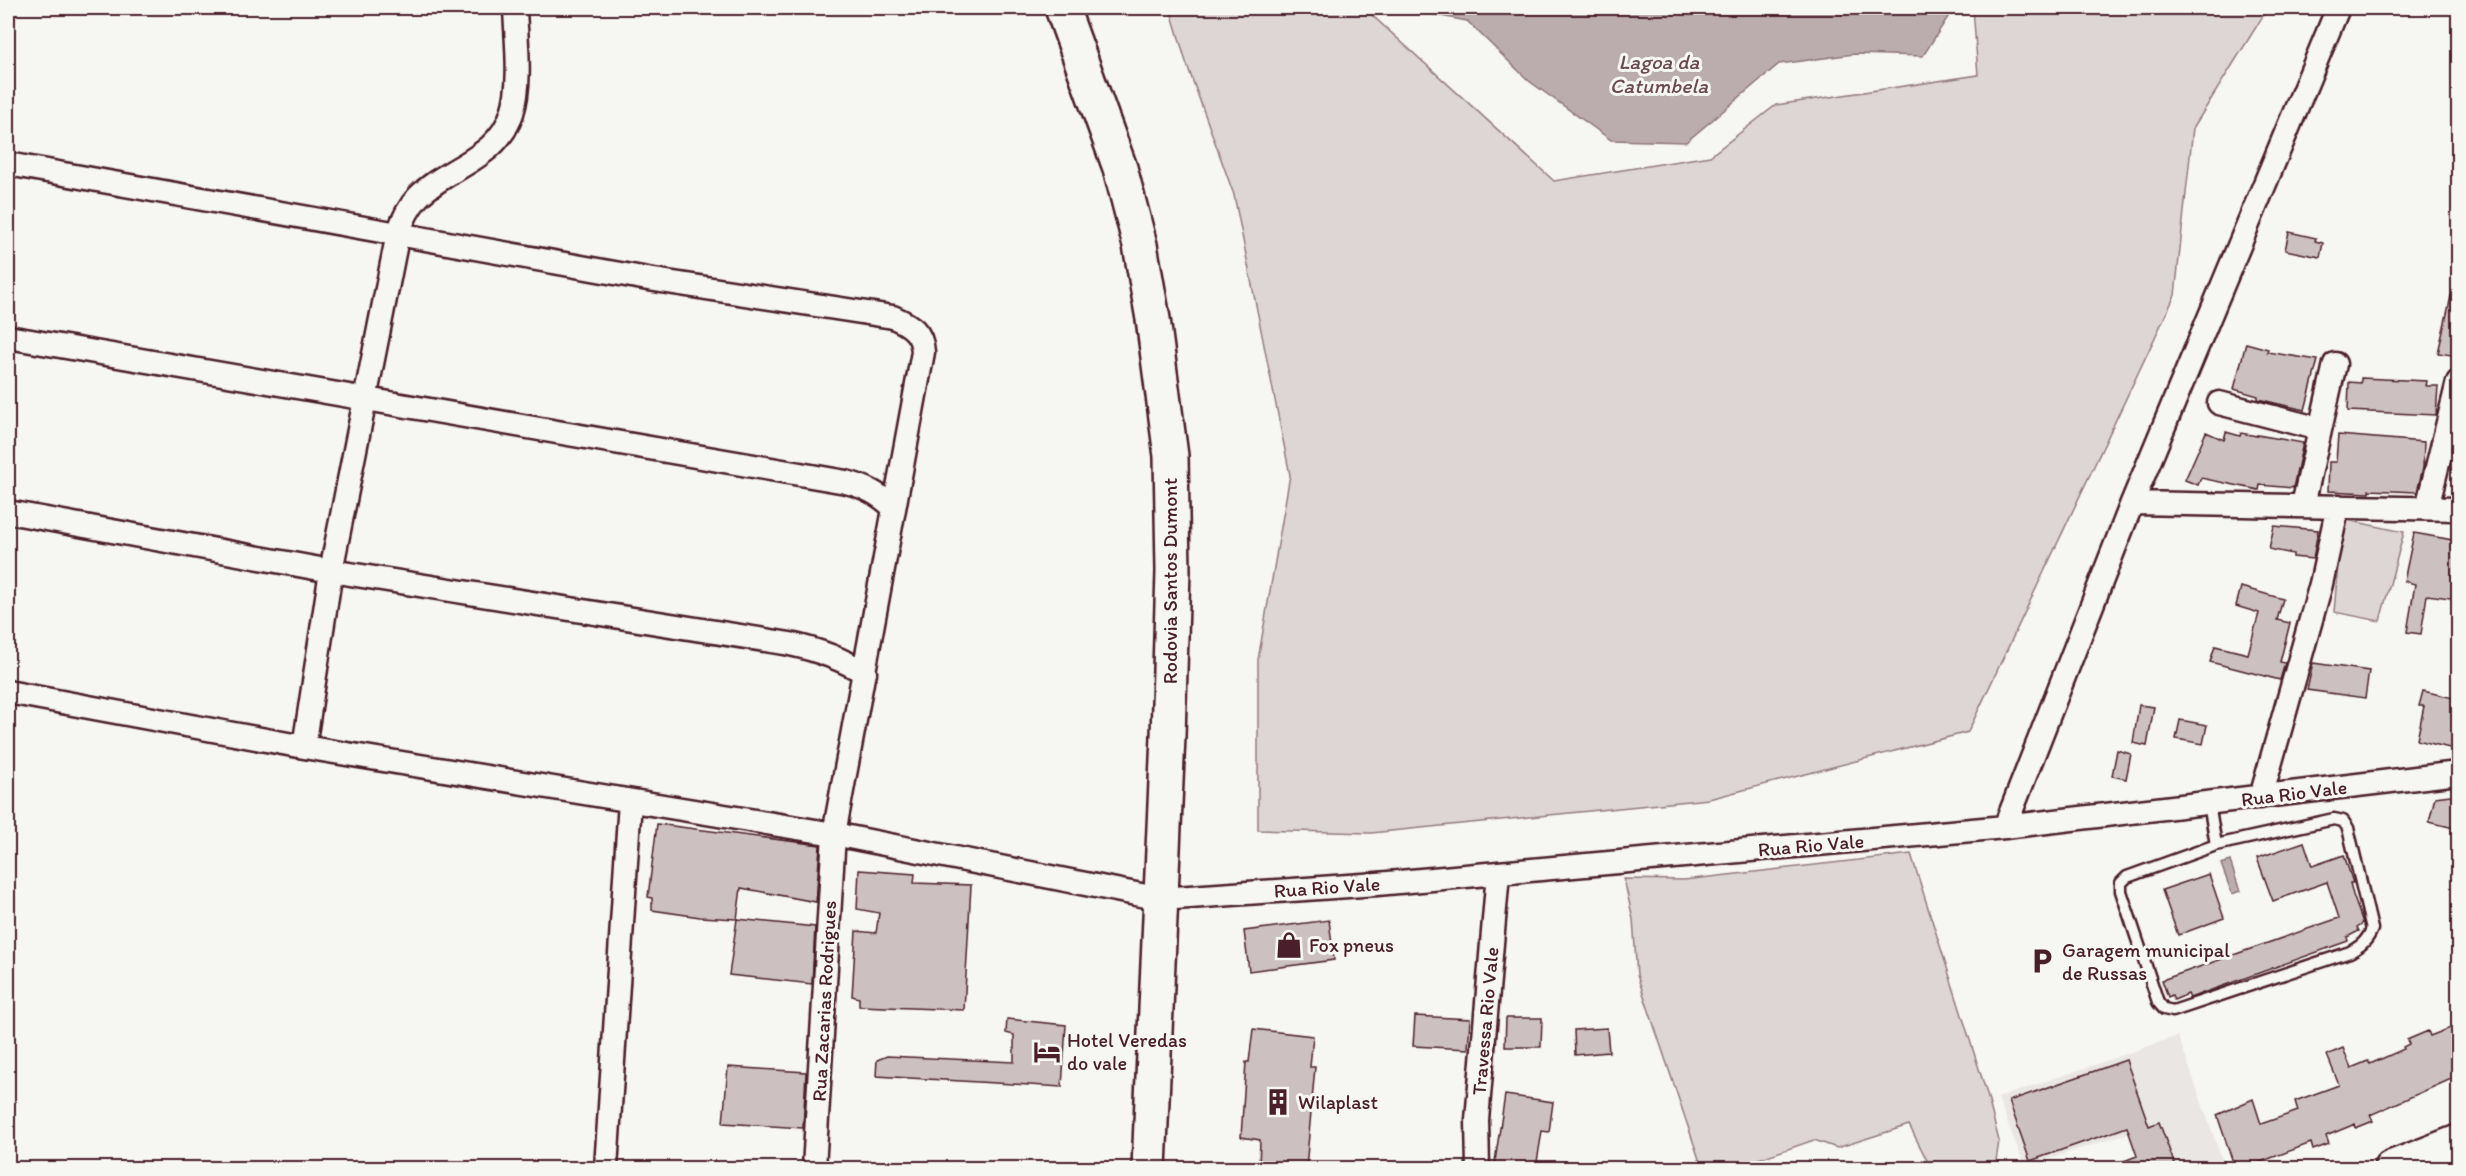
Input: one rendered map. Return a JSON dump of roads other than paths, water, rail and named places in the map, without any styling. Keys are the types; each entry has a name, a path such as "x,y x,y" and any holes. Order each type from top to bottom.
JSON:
{"main road":[{"name":"Rodovia Santos Dumont","path":"1062,8 1120,168 1140,245 1153,319 1171,456 1173,571 1149,1168"},
{"path":"2391,1168 2458,1142"}],"street":[{"path":"304,747 331,571 398,233 406,213 418,197 431,185 487,150 499,140 507,127 513,112 516,90 515,8"},
{"path":"2005,827 2132,503 2338,8"},
{"name":"Rua Zacarias Rodrigues","path":"8,164 648,279 893,317 908,324 923,340 923,352 834,834 814,1168"},
{"path":"8,337 846,482 866,487 880,495 894,508"},
{"path":"2303,505 2335,364"},
{"path":"2427,508 2458,382"},
{"path":"2219,403 2320,429"},
{"path":"2132,503 2458,509"},
{"path":"2261,797 2321,584 2338,506"},
{"path":"8,512 331,571 790,644 823,651 843,659 865,673"},
{"name":"Rua Rio Vale","path":"8,692 304,747 834,834 1161,899 1498,873 2005,827 2458,773"},
{"path":"606,1168 630,801"},
{"name":"Travessa Rio Vale","path":"1478,1168 1477,1120 1498,873"}],"lane":[{"path":"2209,803 2216,845"},
{"path":"2334,819 2343,821 2348,828 2372,929 2368,939 2360,947 2350,952 2173,1011 2164,1009 2158,1002 2121,891 2121,883 2127,877 2216,845 2334,819"}],"water":[{"name":"Lagoa da Catumbela","path":"1416,8 1948,8 1950,14 1923,56 1854,54 1779,64 1686,142 1611,140 1529,81 1467,21 1425,13"},
{"path":"2230,861 2240,891 2232,894 2221,864"}],"place":[{"name":"Fox pneus","path":"1289,945"},
{"name":"Garagem municipal de Russas","path":"2042,961"},
{"name":"Hotel Veredas do vale","path":"1047,1052"},
{"name":"Wilaplast","path":"1278,1102"}]}
